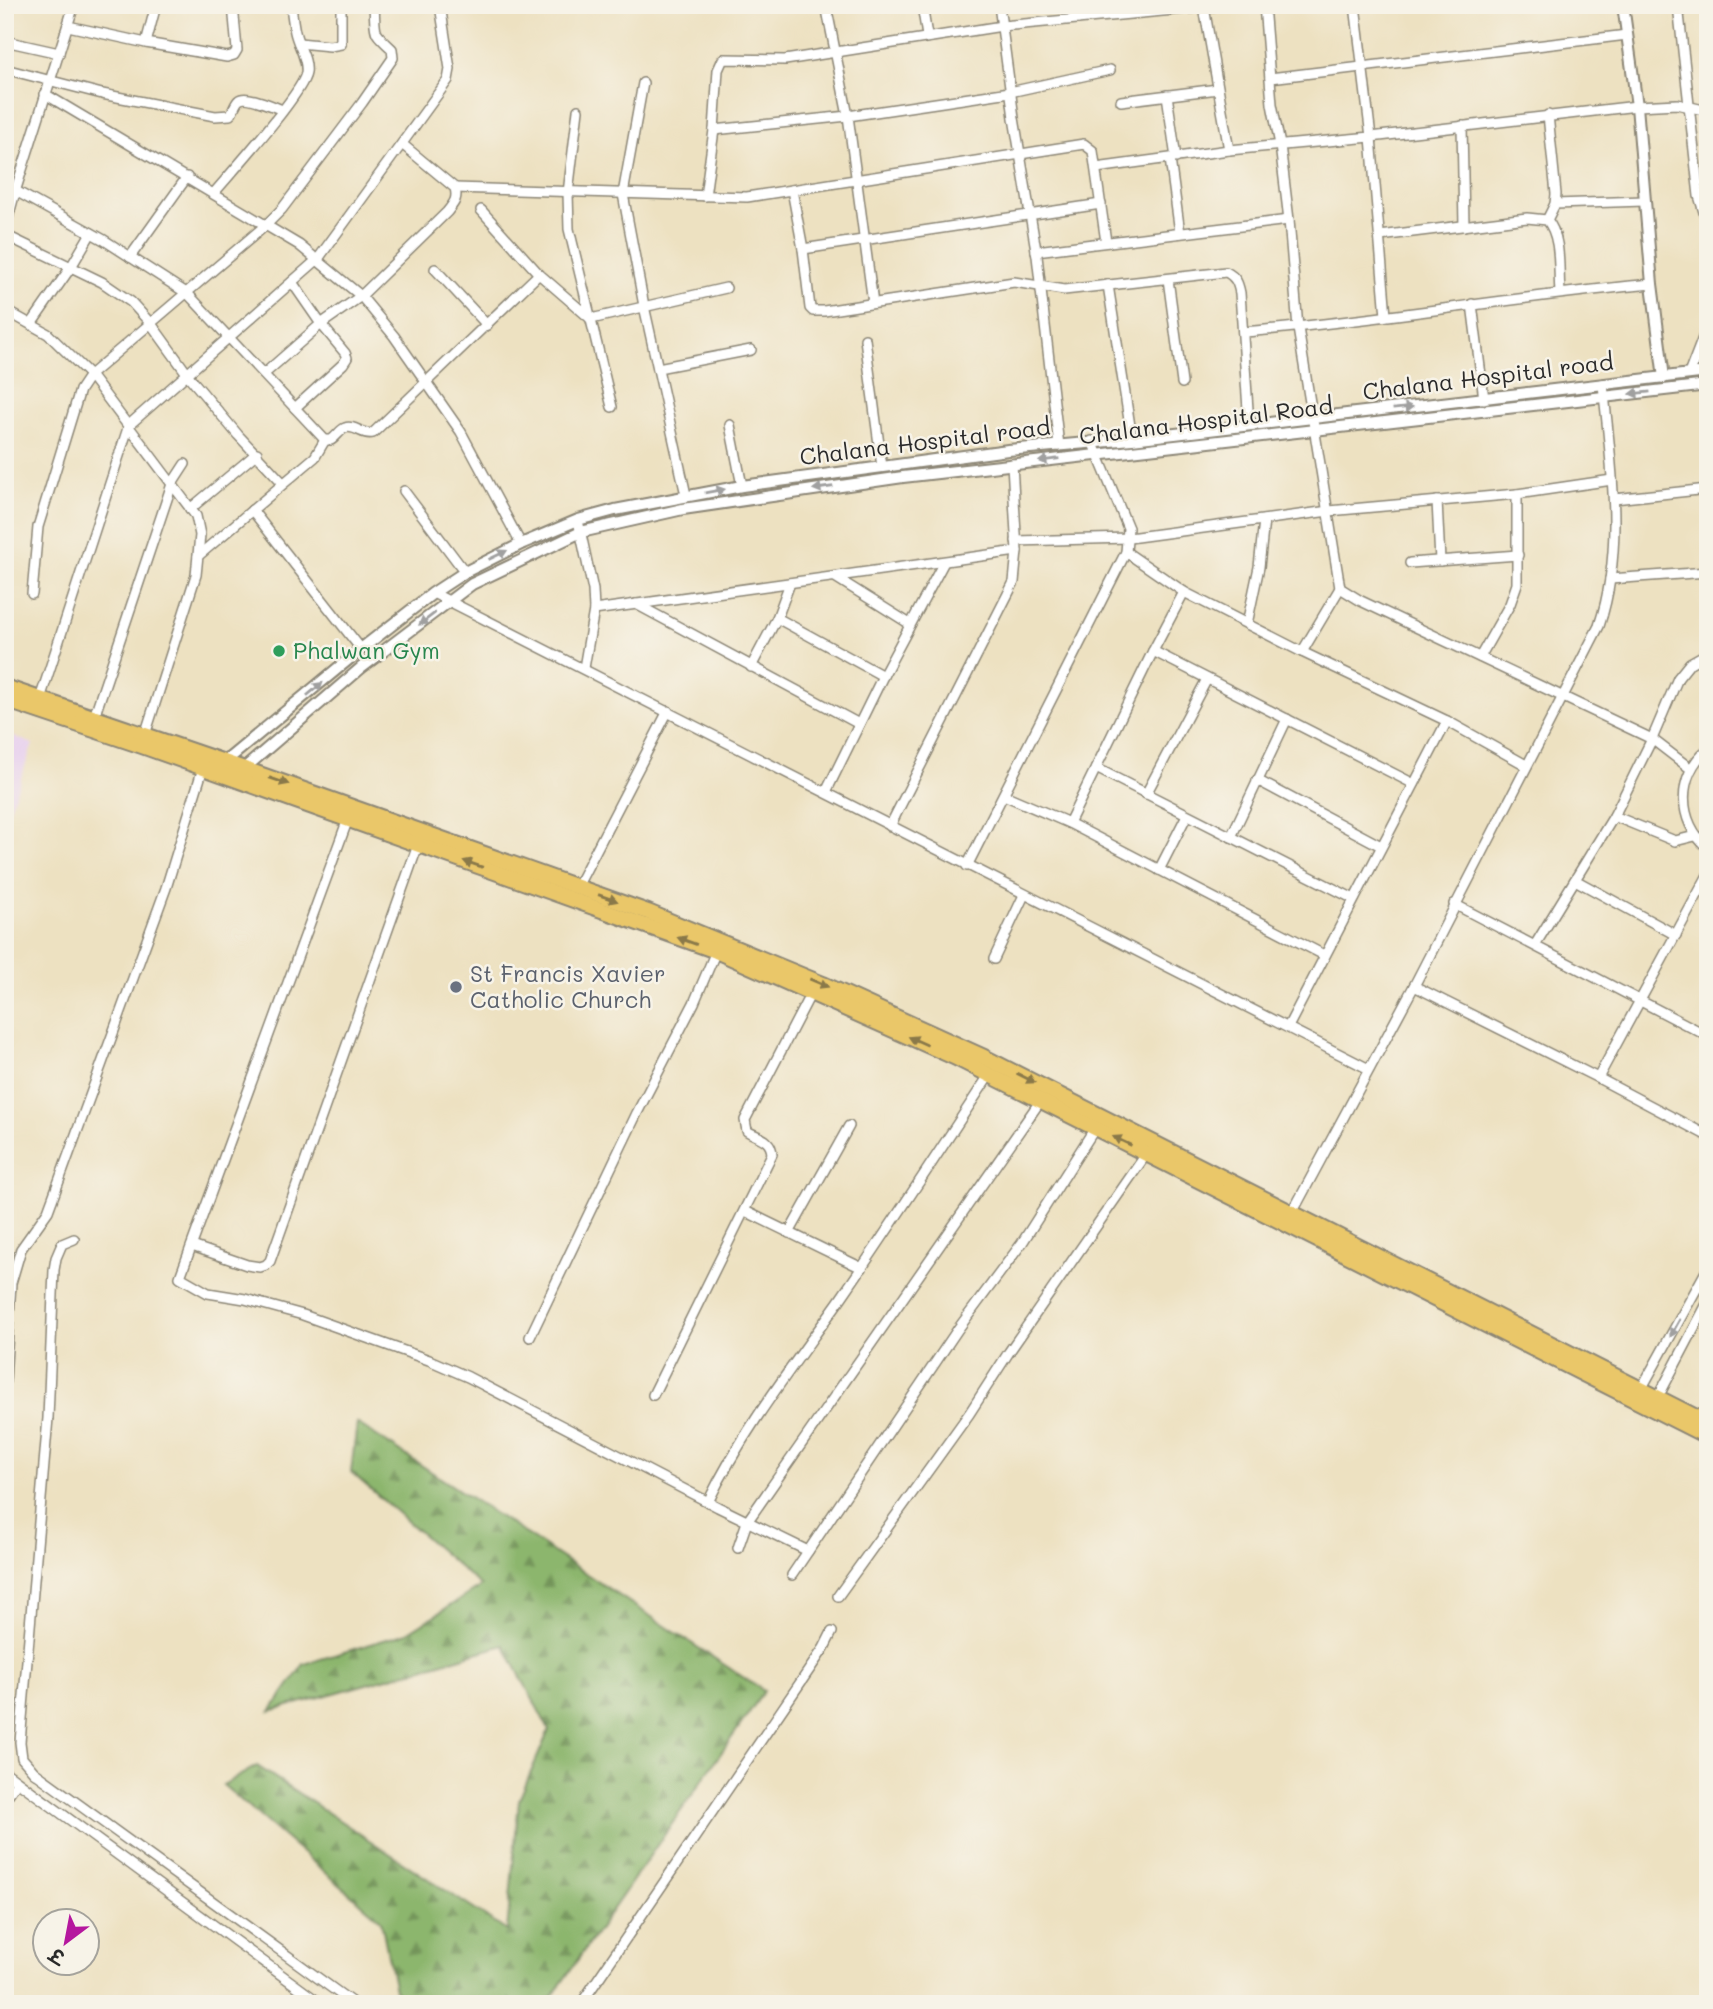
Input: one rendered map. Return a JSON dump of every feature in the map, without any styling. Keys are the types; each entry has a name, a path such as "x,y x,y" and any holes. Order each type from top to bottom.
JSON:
{"main road":[{"path":"5,687 145,734 214,767"},
{"path":"5,700 238,773 577,887 690,928 942,1037 1289,1219 1654,1403 1708,1437"},
{"path":"238,773 348,819 716,951 990,1074 1095,1128 1289,1219"},
{"path":"1654,1403 1708,1423"}],"street":[{"path":"5,229 74,5"},
{"path":"146,43 156,5"},
{"path":"68,26 216,57 234,55 237,45 233,5"},
{"path":"214,193 283,110 306,75 291,5"},
{"path":"299,43 330,46 341,44 341,5"},
{"path":"32,594 38,527 80,390 90,375 188,294 282,209 393,58 392,49 376,35 374,5"},
{"path":"40,699 129,425 318,259 448,80 449,58 440,5"},
{"path":"826,5 848,116 873,303"},
{"path":"922,5 927,36"},
{"path":"999,5 1041,286 1059,446"},
{"path":"1076,5 1078,19"},
{"path":"705,196 714,130 718,70 723,59 775,60 1002,26 1227,5"},
{"path":"1264,5 1270,78 1289,220 1298,328 1340,588 1361,601 1652,739 1691,769"},
{"path":"1354,5 1371,137 1386,316"},
{"path":"1623,5 1637,106 1652,284 1664,378"},
{"path":"1678,5 1699,196 1708,225"},
{"path":"1204,7 1229,150"},
{"path":"1270,78 1626,35"},
{"path":"5,41 59,53"},
{"path":"5,69 102,94 215,116 230,115 241,98 283,110"},
{"path":"714,130 848,116 1010,92 1110,71"},
{"path":"643,83 623,194 644,306 686,495"},
{"path":"1121,101 1218,89"},
{"path":"45,94 299,245 361,296 427,383 476,457 521,544"},
{"path":"1167,95 1180,233"},
{"path":"1096,168 1229,150 1371,137 1637,106 1688,105 1708,111"},
{"path":"578,110 568,193 569,229 612,407"},
{"path":"1547,219 1555,204 1556,194 1548,115"},
{"path":"1462,126 1464,226"},
{"path":"264,374 321,324 361,296 447,212 457,196 455,188 402,144"},
{"path":"455,188 747,197 1084,144 1093,151 1106,242"},
{"path":"130,257 187,177"},
{"path":"5,185 91,233 188,294 325,440 331,440 349,427 367,435 373,433 539,275"},
{"path":"792,190 810,308 813,311 1014,282 1064,290 1215,272 1226,272 1234,276 1240,293 1249,424"},
{"path":"1555,204 1644,201"},
{"path":"803,249 1101,204"},
{"path":"481,209 539,275 590,319"},
{"path":"1380,236 1527,218 1547,219 1553,226 1555,237 1560,292"},
{"path":"1036,251 1289,220"},
{"path":"32,323 91,233"},
{"path":"5,235 116,290 152,324 188,375 283,483"},
{"path":"435,269 487,325"},
{"path":"1168,279 1182,383"},
{"path":"292,282 346,358 295,408"},
{"path":"1243,332 1298,328 1560,292 1652,284"},
{"path":"1108,285 1132,439"},
{"path":"590,319 726,288"},
{"path":"1472,304 1484,399"},
{"path":"5,310 32,323 63,346 90,375 195,516 200,535 191,595 145,734"},
{"path":"1689,374 1708,325"},
{"path":"865,339 882,467"},
{"path":"658,368 751,350"},
{"name":"Chalana Hospital road","path":"214,767 310,694 361,649 433,593 465,572 521,544 580,526 615,510 743,486 1008,450 1132,439 1708,372"},
{"path":"1289,1219 1414,986 1599,626 1610,579 1614,499 1603,384"},
{"name":"Chalana Hospital Road","path":"238,773 361,668 452,601 489,575 580,526 903,477 1708,385"},
{"path":"730,425 743,486"},
{"path":"198,556 315,457 325,440"},
{"path":"967,866 1126,552 1128,528 1092,442"},
{"path":"190,509 257,453"},
{"path":"94,717 172,484 185,464"},
{"path":"891,826 1010,592 1017,571 1012,464"},
{"path":"594,610 944,562 1017,546 1129,538 1329,512 1517,494 1612,480"},
{"path":"1614,499 1708,489"},
{"path":"404,491 465,572"},
{"path":"1480,657 1510,604 1517,584 1517,494"},
{"path":"1437,501 1440,561"},
{"path":"252,510 361,649"},
{"path":"1247,624 1259,567 1264,520"},
{"path":"580,526 593,590 594,610 583,668"},
{"path":"1126,552 1184,592 1447,721 1526,765"},
{"path":"1410,563 1518,555"},
{"path":"826,792 883,676 944,562"},
{"path":"1610,579 1708,572"},
{"path":"834,576 910,624"},
{"path":"751,667 777,618 790,583"},
{"path":"1302,652 1340,588"},
{"path":"1069,823 1184,592"},
{"path":"433,593 1369,1069"},
{"path":"636,604 859,724"},
{"path":"777,618 883,676"},
{"path":"1153,651 1413,784"},
{"path":"1535,946 1614,816 1678,678 1690,663 1708,653"},
{"path":"1146,794 1207,678"},
{"path":"577,887 668,712"},
{"path":"1231,836 1287,719"},
{"path":"1288,1027 1447,721"},
{"path":"1708,749 1691,769 1684,798 1686,818 1695,836 1708,848"},
{"path":"5,1381 7,1316 14,1267 21,1249 48,1210 166,888 214,767"},
{"path":"1096,768 1354,899"},
{"path":"1257,780 1381,846"},
{"path":"1004,795 1069,823 1324,955"},
{"path":"1160,870 1187,815"},
{"path":"1614,816 1675,841 1695,836"},
{"path":"348,819 180,1278 208,1293 245,1299 303,1315 429,1360 485,1385 708,1502 808,1551"},
{"path":"191,1247 255,1267 266,1265 270,1261 418,845"},
{"path":"1598,1078 1708,875"},
{"path":"1575,880 1676,935"},
{"path":"993,959 1024,895"},
{"path":"1454,904 1708,1036"},
{"path":"530,1338 637,1113 694,1003 716,951"},
{"path":"1414,986 1708,1136"},
{"path":"653,1395 772,1154 772,1147 768,1142 747,1131 745,1120 811,993"},
{"path":"708,1502 749,1428 862,1268 990,1074"},
{"path":"738,1548 747,1522 1041,1100"},
{"path":"789,1233 849,1126"},
{"path":"792,1575 958,1329 1022,1243 1095,1128"},
{"path":"838,1596 969,1414 1147,1153"},
{"path":"745,1211 862,1268"},
{"path":"74,1239 62,1244 55,1258 48,1418 20,1742 22,1758 34,1772 354,2004"},
{"path":"1638,1395 1708,1268"},
{"path":"1654,1403 1708,1302"},
{"path":"581,2004 832,1632"},
{"path":"5,1773 321,2004"},
{"path":"5,1799 17,1782"}],"shaded area":[{"path":"5,733 33,744 5,822"}],"green space":[{"path":"357,1423 764,1691 547,2004 408,2004 395,1990 381,1920 223,1785 257,1766 507,1931 519,1800 549,1730 504,1645 271,1711 304,1664 407,1633 481,1586 351,1472"}],"place":[{"name":"Phalwan Gym","path":"279,651"},
{"name":"St Francis Xavier Catholic Church","path":"456,987"}]}
